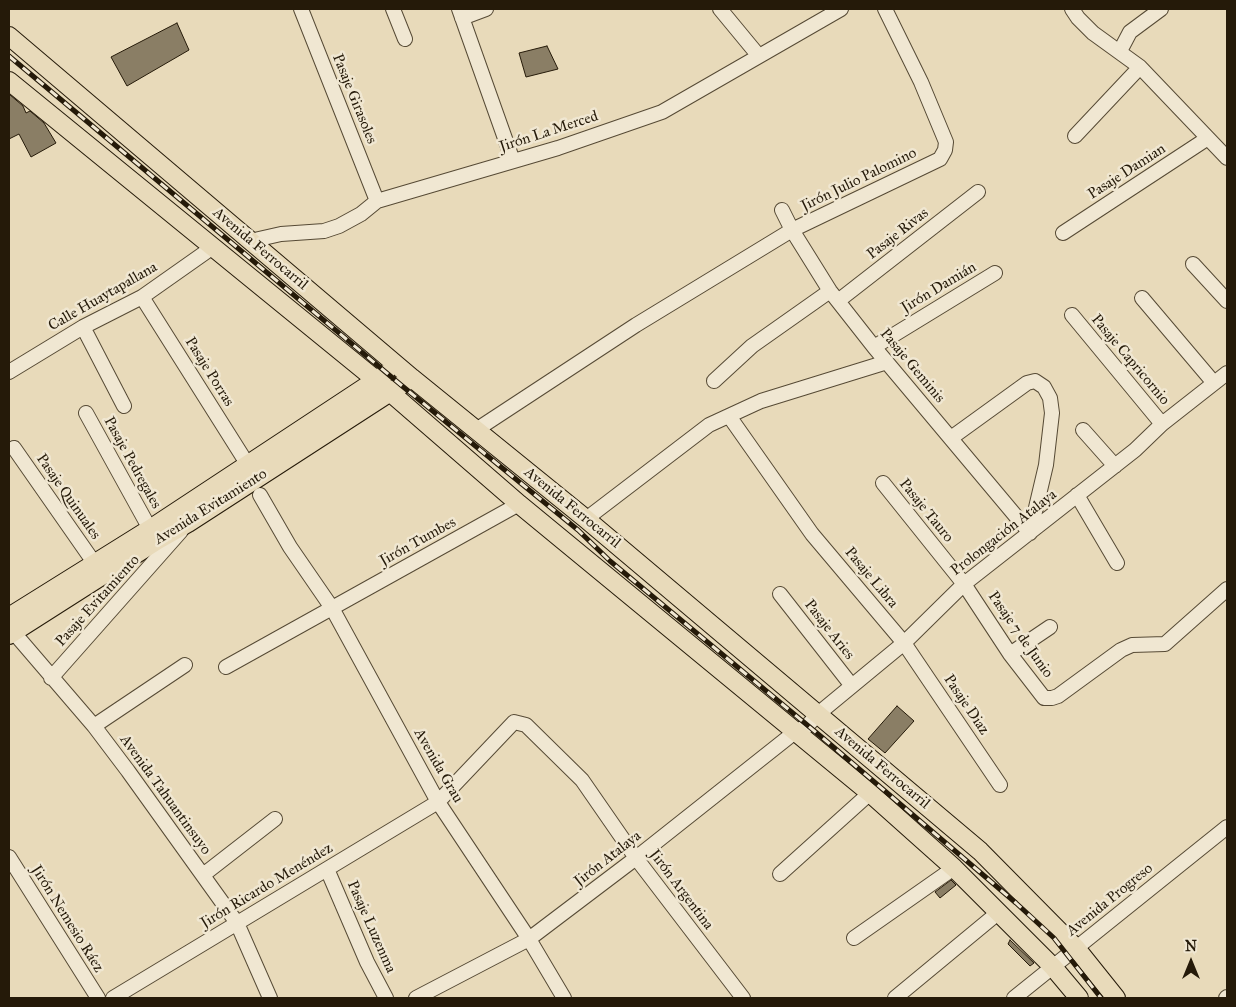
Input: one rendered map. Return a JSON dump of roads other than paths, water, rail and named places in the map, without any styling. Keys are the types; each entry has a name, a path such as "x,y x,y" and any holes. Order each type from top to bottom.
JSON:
{"main road":[{"name":"Avenida Ferrocarril","path":"9,36 412,378 586,519 807,724 870,793 954,868 1053,967 1079,998"},
{"name":"Avenida Ferrocarril","path":"9,81 376,380 519,504 807,724 980,851 1076,948 1116,998"},
{"name":"Avenida Evitamiento","path":"10,628 95,564 398,366"},
{"name":"Avenida Evitamiento","path":"10,628 188,523 412,378"}],"street":[{"name":"Pasaje Girasoles","path":"301,9 377,201"},
{"path":"393,9 405,39"},
{"path":"486,9 460,13 513,161"},
{"path":"720,9 758,55"},
{"name":"Jirón La Merced","path":"250,240 281,234 324,231 361,214 377,201 558,148 662,112 758,55 841,9"},
{"name":"Jirón Julio Palomino","path":"476,430 636,325 792,230 940,159 945,150 946,142 921,82 885,9"},
{"path":"1072,9 1093,33 1140,67 1227,158"},
{"path":"1120,51 1130,32 1161,9"},
{"path":"1075,136 1140,67"},
{"name":"Pasaje Damian","path":"1063,234 1208,138"},
{"name":"Pasaje Rivas","path":"714,381 752,346 834,296 978,192"},
{"name":"Pasaje Geminis","path":"782,210 792,230 834,296 886,362 1030,533"},
{"name":"Calle Huaytapallana","path":"9,372 83,327 142,296 213,247"},
{"path":"1192,264 1227,301"},
{"name":"Jirón Damián","path":"874,347 994,273"},
{"name":"Pasaje Porras","path":"142,296 248,465"},
{"path":"1142,298 1214,383"},
{"name":"Pasaje Capricornio","path":"1072,316 1162,424"},
{"path":"83,327 124,406"},
{"path":"586,519 709,425 760,401 886,362"},
{"name":"Prolongación Atalaya","path":"807,724 904,643 964,584 1135,450 1162,424 1227,373"},
{"path":"951,438 1027,383 1035,381 1044,387 1050,398 1052,414 1046,465 1030,533"},
{"name":"Pasaje Pedregales","path":"86,413 150,529"},
{"name":"Pasaje Libra","path":"729,416 812,534 904,643"},
{"path":"1083,430 1115,466"},
{"name":"Pasaje Quinuales","path":"14,448 95,564"},
{"name":"Pasaje Tauro","path":"882,482 964,584"},
{"name":"Avenida Grau","path":"260,496 290,547 332,608 438,802 529,939 564,998"},
{"path":"1077,496 1118,563"},
{"name":"Jirón Tumbes","path":"226,667 519,504"},
{"name":"Pasaje Evitamiento","path":"51,678 188,523"},
{"name":"Pasaje 7 de Junio","path":"964,584 1010,654 1044,698 1058,696 1132,644 1165,644 1227,589"},
{"name":"Pasaje Aries","path":"780,594 852,686"},
{"path":"1010,654 1050,627"},
{"name":"Avenida Tahuantinsuyo","path":"10,628 94,726 128,770 237,923 270,998"},
{"name":"Pasaje Diaz","path":"904,643 1000,785"},
{"path":"94,726 184,666"},
{"name":"Jirón Argentina","path":"510,724 514,722 526,725 582,780 636,858 743,998"},
{"name":"Jirón Ricardo Menéndez","path":"113,998 438,802 510,724"},
{"name":"Jirón Atalaya","path":"416,998 529,939 807,724"},
{"path":"780,874 870,793"},
{"path":"203,875 275,819"},
{"name":"Avenida Progreso","path":"1014,998 1227,827"},
{"name":"Jirón Nemesio Ráez","path":"9,857 98,998"},
{"path":"854,938 954,868"},
{"name":"Pasaje Luzenma","path":"327,869 367,962 386,998"},
{"path":"895,998 998,912"}],"railway":[{"path":"9,56 401,385 578,530 610,561 824,739 1016,903 1054,938 1101,998"}]}
